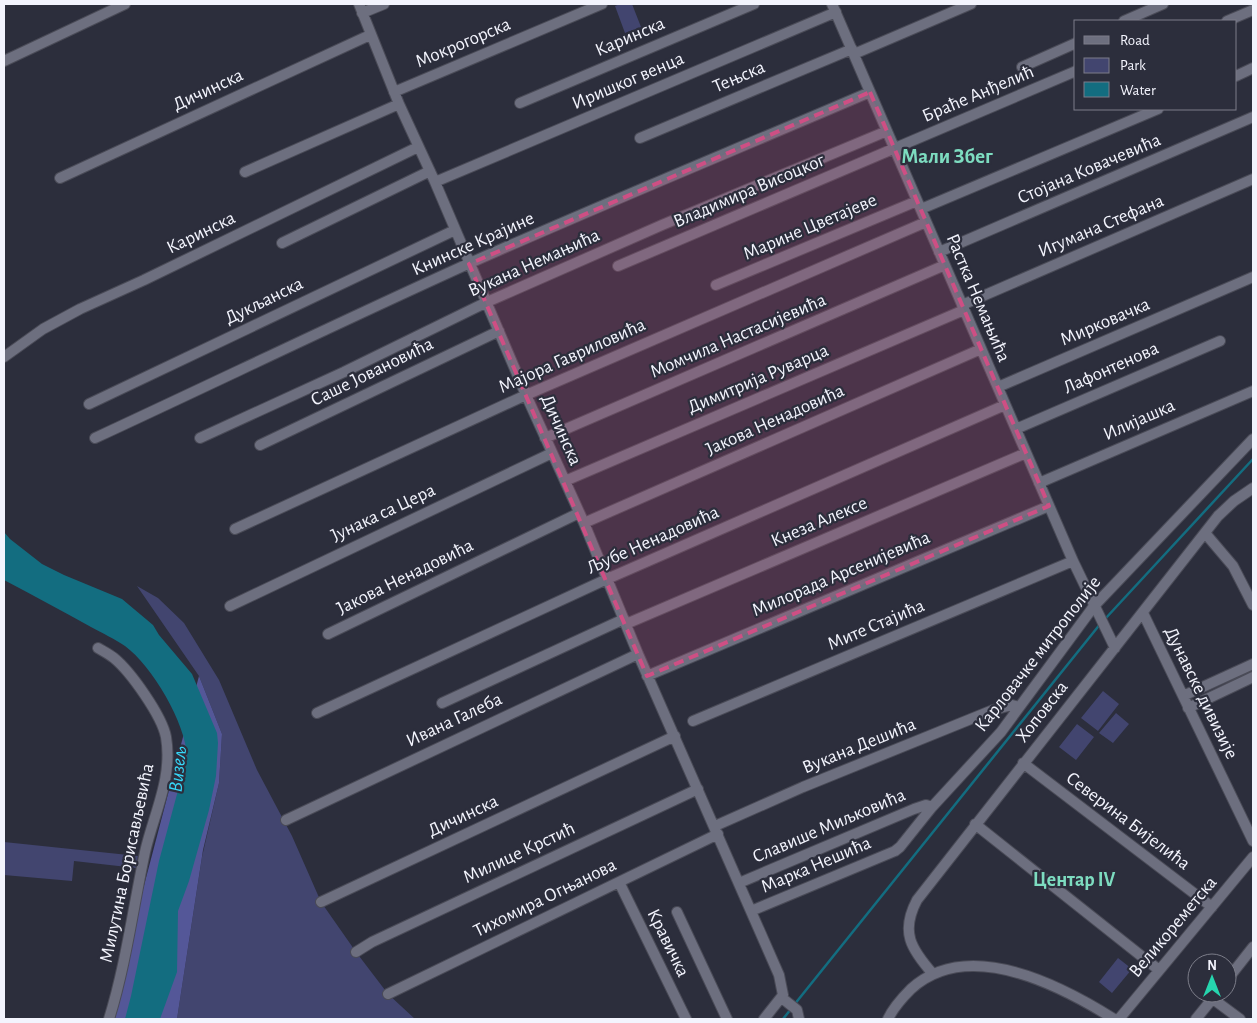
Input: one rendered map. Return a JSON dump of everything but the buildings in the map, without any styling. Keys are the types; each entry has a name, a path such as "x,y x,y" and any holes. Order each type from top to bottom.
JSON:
{"street":[{"path":"4,61 125,4"},
{"path":"360,9 384,4"},
{"name":"Мокрогорска","path":"394,92 602,4"},
{"name":"Каринска","path":"520,103 754,4"},
{"name":"Тењска","path":"640,138 971,4"},
{"path":"1126,20 1163,4"},
{"name":"Растка Немањића","path":"834,8 1073,561 1114,644"},
{"name":"Иришког венца","path":"435,182 834,8"},
{"name":"Дичинска","path":"360,9 399,104 584,523 647,676 717,830 790,1004"},
{"path":"1229,20 1253,10"},
{"name":"Дичинска","path":"60,178 370,35"},
{"path":"1022,67 1074,45"},
{"path":"1237,76 1253,68"},
{"name":"Браће Анђелић","path":"895,149 1074,72"},
{"name":"Книнске Крајине","path":"95,438 469,264 635,191 747,146 870,92"},
{"path":"245,172 399,104"},
{"name":"Марине Цветајеве","path":"716,285 1156,110"},
{"name":"Стојана Ковачевића","path":"939,252 1253,117"},
{"name":"Вукана Немањића","path":"200,438 344,372 487,302 662,225 887,131"},
{"name":"Каринска","path":"4,357 43,329 80,309 144,280 418,147"},
{"name":"Владимира Висоцког","path":"618,266 895,149"},
{"path":"282,243 430,171"},
{"name":"Игумана Стефана","path":"963,307 1253,179"},
{"name":"Мајора Гавриловића","path":"235,529 526,395 926,222"},
{"name":"Дукљанска","path":"89,404 455,230"},
{"name":"Момчила Настасијевића","path":"545,438 945,266"},
{"name":"Мирковачка","path":"998,387 1253,277"},
{"name":"Димитрија Руварца","path":"565,481 963,307"},
{"name":"Саше Јовановића","path":"260,445 499,331"},
{"name":"Лафонтенова","path":"1016,429 1220,341"},
{"name":"Јакова Ненадовића","path":"584,523 981,349"},
{"name":"Илијашка","path":"1039,483 1253,391"},
{"name":"Љубе Ненадовића","path":"317,713 607,579 1005,405"},
{"name":"Карловачке митрополије","path":"895,851 932,807 1001,732 1094,606 1253,439"},
{"name":"Кнеза Алексе","path":"625,622 1026,453"},
{"name":"Јунака са Цера","path":"230,606 552,454"},
{"name":"Хоповска","path":"933,974 912,946 908,931 909,920 917,900 1114,644 1143,613 1218,516 1234,501 1253,488"},
{"name":"Милорада Арсенијевића","path":"647,676 1049,506"},
{"name":"Јакова Ненадовића","path":"328,634 579,513"},
{"path":"1205,533 1234,566 1253,605"},
{"name":"Мите Стајића","path":"693,721 1073,561"},
{"name":"Дунавске дивизије","path":"1143,613 1253,841"},
{"path":"442,703 625,622"},
{"name":"Милутина Борисављевића","path":"98,648 114,658 141,689 160,721 166,735 167,748 165,784 145,851 118,991 109,1019"},
{"name":"Ивана Галеба","path":"286,820 638,654"},
{"path":"1183,696 1253,664"},
{"path":"1188,708 1253,677"},
{"name":"Вукана Дешића","path":"717,830 803,787 993,710 1012,705 1019,707"},
{"name":"Дичинска","path":"322,902 675,736"},
{"name":"Северина Бијелића","path":"1024,763 1212,907"},
{"name":"Милице Крстић","path":"356,952 372,942 698,789"},
{"name":"Славише Миљковића","path":"739,883 914,809 926,805 932,807"},
{"path":"975,824 1159,970"},
{"name":"Тихомира Огњанова","path":"388,994 619,882 717,830"},
{"name":"Марка Нешића","path":"751,911 895,851"},
{"name":"Великореметска","path":"1120,1019 1253,857"},
{"name":"Кравичка","path":"619,882 686,1019"},
{"path":"677,912 727,1019"},
{"path":"1237,967 1253,947"},
{"path":"888,1019 903,997 917,984 933,974 951,968 979,965 1030,976 1092,1006 1114,1019"},
{"path":"1196,1019 1209,1003"},
{"path":"1223,1003 1240,1019"},
{"path":"764,1019 790,1004"}],"highlighted area":[{"path":"870,92 1049,506 647,676 469,264"}],"green space":[{"path":"632,4 641,27 625,33 615,6"},
{"path":"137,586 158,598 184,623 219,680 257,770 292,836 321,902 388,994 415,1019 177,1019 202,857 219,783 222,734 199,676"},
{"path":"1103,691 1119,704 1098,731 1081,718"},
{"path":"1116,713 1129,724 1113,743 1099,733"},
{"path":"1077,724 1094,737 1076,760 1059,747"},
{"path":"4,842 138,856 136,868 74,861 72,881 4,875"},
{"path":"1118,958 1132,969 1112,993 1099,982"}],"shaded area":[{"path":"199,676 222,734 219,783 203,850 177,1019 109,1019"}],"water":[{"path":"4,532 42,564 122,599 153,625 159,635 192,674 217,733 216,776 209,810 189,881 178,911 177,972 160,1019 125,1019 159,861 187,757 181,728 166,696 156,681 146,667 125,646 4,580"}],"waterway":[{"path":"1105,619 1253,459"},
{"path":"794,1005 1101,623"},
{"path":"783,1019 791,1009"}],"district":[{"name":"Мали Збег","path":"947,156"},
{"name":"Центар IV","path":"1074,880"}],"water label":[{"name":"Визељ","path":"178,769"}]}
